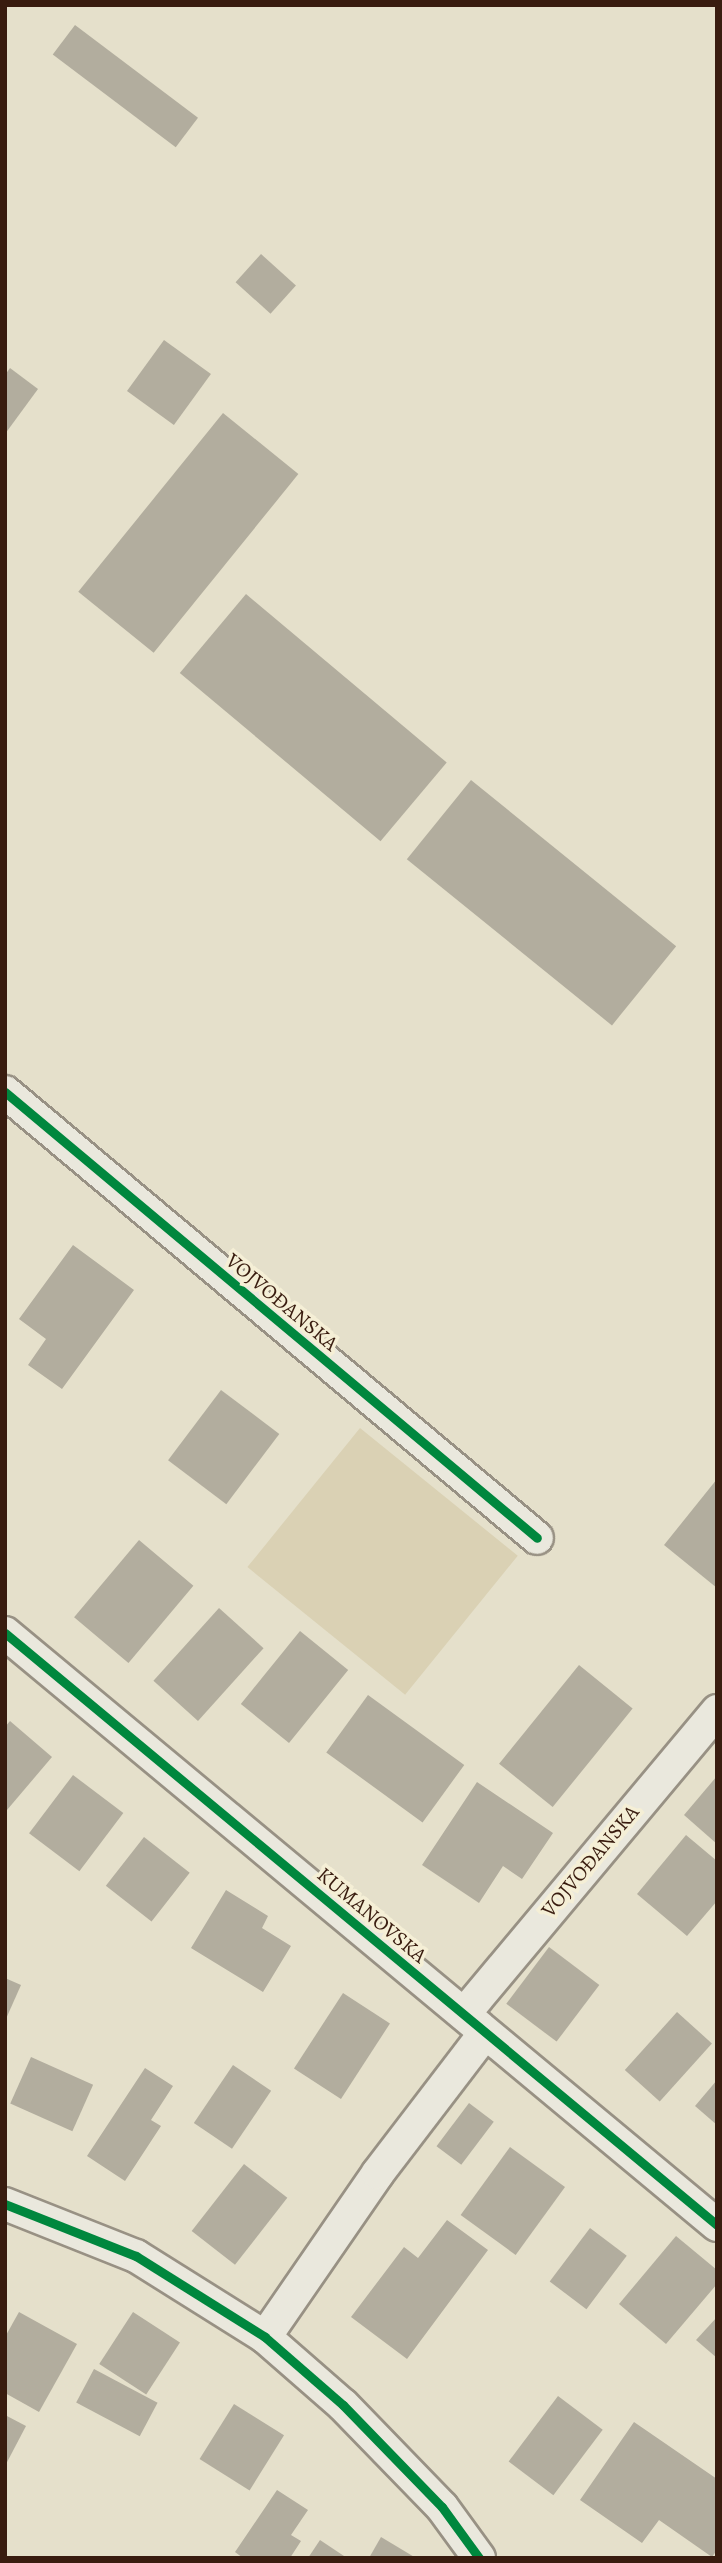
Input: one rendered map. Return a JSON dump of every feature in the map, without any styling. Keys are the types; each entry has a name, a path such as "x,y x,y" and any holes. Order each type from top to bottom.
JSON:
{"street":[{"name":"VOJVOĐANSKA","path":"5,1092 537,1538"},
{"name":"KUMANOVSKA","path":"5,1633 717,2225"},
{"name":"VOJVOĐANSKA","path":"265,2337 379,2173 474,2023 717,1711"},
{"path":"5,2204 136,2256 265,2337 343,2405 442,2507 480,2558"}],"shaded area":[{"path":"360,1428 518,1556 405,1695 247,1567"}],"building":[{"path":"75,25 198,118 176,147 53,55"},
{"path":"261,254 296,285 271,314 236,282"},
{"path":"164,340 211,374 174,425 127,391"},
{"path":"10,368 38,389 5,434 5,375"},
{"path":"223,413 298,474 154,653 78,592"},
{"path":"246,594 447,762 380,841 180,673"},
{"path":"471,780 676,946 612,1025 407,859"},
{"path":"73,1245 134,1290 62,1389 28,1365 46,1339 19,1319"},
{"path":"221,1390 279,1434 226,1504 168,1460"},
{"path":"717,1479 717,1588 664,1545"},
{"path":"139,1540 193,1586 128,1663 74,1617"},
{"path":"219,1608 264,1648 198,1721 153,1681"},
{"path":"300,1631 348,1670 289,1743 241,1704"},
{"path":"579,1665 633,1708 553,1807 499,1764"},
{"path":"368,1695 464,1765 423,1822 326,1752"},
{"path":"10,1721 52,1757 7,1810 5,1727"},
{"path":"73,1775 123,1813 79,1871 29,1833"},
{"path":"717,1776 717,1844 684,1815"},
{"path":"477,1782 553,1833 522,1879 503,1866 479,1903 422,1865"},
{"path":"686,1835 717,1861 717,1901 687,1936 637,1894"},
{"path":"144,1837 190,1873 152,1922 106,1886"},
{"path":"226,1890 268,1916 262,1928 291,1946 263,1992 191,1948"},
{"path":"549,1947 599,1985 557,2042 506,2004"},
{"path":"5,1978 21,1985 5,2021"},
{"path":"343,1993 390,2023 341,2099 294,2068"},
{"path":"677,2012 712,2043 660,2101 625,2070"},
{"path":"31,2057 93,2085 72,2131 10,2104"},
{"path":"233,2065 271,2091 232,2149 194,2123"},
{"path":"145,2068 173,2086 151,2120 161,2126 125,2181 87,2156"},
{"path":"717,2080 717,2125 695,2106"},
{"path":"469,2103 494,2122 461,2165 437,2146"},
{"path":"510,2147 565,2187 516,2255 461,2215"},
{"path":"244,2164 287,2198 235,2265 192,2231"},
{"path":"447,2220 488,2250 407,2359 351,2317 404,2247 418,2258"},
{"path":"590,2228 627,2256 586,2309 550,2282"},
{"path":"676,2236 717,2270 717,2284 666,2344 619,2304"},
{"path":"19,2312 77,2344 39,2412 5,2393 5,2337"},
{"path":"133,2312 180,2342 146,2394 99,2364"},
{"path":"717,2317 717,2358 696,2340"},
{"path":"94,2369 158,2403 140,2436 76,2403"},
{"path":"558,2396 603,2430 553,2495 509,2461"},
{"path":"234,2404 284,2435 250,2490 200,2459"},
{"path":"5,2415 26,2426 5,2466"},
{"path":"634,2422 717,2479 717,2550 712,2557 659,2520 642,2543 580,2500"},
{"path":"277,2490 308,2510 291,2535 301,2541 290,2558 243,2558 235,2552"},
{"path":"381,2537 416,2558 369,2558"},
{"path":"320,2540 347,2558 308,2558"}],"cycle path":[{"path":"5,1092 537,1538"},
{"path":"5,1633 717,2225"},
{"path":"5,2204 136,2256 265,2337 343,2405 442,2507 479,2558"}]}
